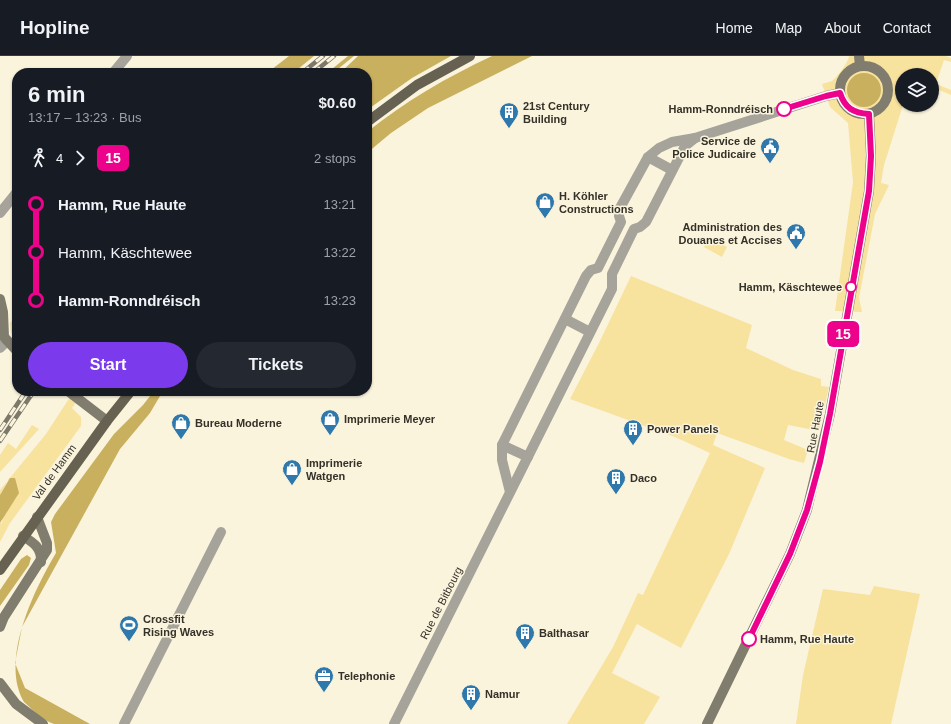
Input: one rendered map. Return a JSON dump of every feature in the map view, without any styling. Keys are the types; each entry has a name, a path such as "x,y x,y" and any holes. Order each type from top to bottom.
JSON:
{"main road":[{"path":"372,118 417,85 470,56"},
{"path":"859,61 881,73 888,87 884,104 869,114 850,110 843,102 840,93 841,84 845,76 859,61"},
{"name":"Rue Haute","path":"708,724 790,554 807,510 820,462 830,414 869,191 871,156 869,114"},
{"path":"0,299 3,312 3,345 12,350"},
{"path":"74,396 107,421"},
{"name":"Val de Hamm","path":"0,570 23,536 127,396"},
{"path":"0,627 4,616 47,550 47,543 37,517"},
{"path":"23,536 39,548 41,555 40,562"},
{"path":"0,683 4,691 16,704 43,724"}],"street":[{"path":"117,68 127,56"},
{"name":"Rue de Bitbourg","path":"510,492 502,460 502,445 586,276 591,270 598,268 621,222 619,216 620,208 648,157 659,148 672,142 695,138 826,96 840,93"},
{"name":"Rue de Bitbourg","path":"394,724 612,289 612,274 634,229 640,227 646,222 685,146 695,138"},
{"path":"648,157 672,170"},
{"path":"0,213 12,198"},
{"path":"621,222 634,229"},
{"path":"609,246 623,252"},
{"path":"598,268 612,274"},
{"path":"564,319 590,332"},
{"path":"502,445 528,457"},
{"path":"124,724 221,532"}],"shaded area":[{"path":"289,56 314,56 299,68 273,68"},
{"path":"348,56 354,56 339,68 333,68"},
{"path":"358,56 451,56 412,78 372,106 372,68 345,68"},
{"path":"492,56 532,56 428,108 391,133 372,149 372,128 427,90"},
{"path":"849,56 946,56 951,58 951,62 944,60 939,75 939,68 895,68 895,112 901,112 884,165 881,183 889,185 875,214 859,298 862,312 835,311 853,182 848,123 830,107 822,84 832,81 847,62","holes":["852,78 876,78 881,89 880,93 877,100 871,105 850,100 847,89"]},
{"path":"861,73 867,73 876,78 880,84 880,96 876,102 867,107 861,107 852,102 847,93 847,87 852,78"},
{"path":"939,85 951,90 951,95 939,90"},
{"path":"709,237 727,247 722,257 704,247"},
{"path":"631,276 752,325 746,348 793,370 821,379 821,386 829,387 819,431 788,425 784,440 808,450 804,463 717,433 713,445 765,468 729,554 681,648 637,624 612,673 660,697 644,724 567,724 613,647 638,593 643,595 710,453 675,437 570,399"},
{"path":"12,321 12,333 11,332 10,323"},
{"path":"71,396 80,396 72,408 81,417 81,426 10,523 0,542 0,523 2,523 9,479 46,434"},
{"path":"150,396 160,396 150,413 120,449 22,626 29,607 56,553 51,522 55,514 114,434"},
{"path":"32,425 39,429 0,472 0,455 8,443 16,449"},
{"path":"10,478 15,478 19,493 0,523 0,495"},
{"path":"7,481 0,495 0,490"},
{"path":"27,555 31,558 29,565 0,606 0,590 21,559"},
{"path":"874,586 920,594 891,724 796,724 803,675 823,589 870,595"},
{"path":"21,630 17,654 17,648"},
{"path":"16,665 25,688 90,724 54,724 38,714 24,702 18,686"}],"railway":[{"path":"308,68 323,56"},
{"path":"319,68 334,56"},
{"path":"0,430 23,396"},
{"path":"0,441 31,396"}],"bus line":[{"name":"15","path":"749,639 790,554 807,510 820,462 830,414 869,191 871,156 868,128 869,114 850,110 843,102 840,93 784,109"}],"place":[{"name":"Hamm-Ronndréisch","path":"784,109"},
{"name":"21st Century Building","path":"509,129"},
{"name":"Service de Police Judicaire","path":"770,164"},
{"name":"H. Köhler Constructions","path":"545,219"},
{"name":"Administration des Douanes et Accises","path":"796,250"},
{"name":"Hamm, Käschtewee","path":"851,287"},
{"name":"Imprimerie Meyer","path":"330,436"},
{"name":"Bureau Moderne","path":"181,440"},
{"name":"Power Panels","path":"633,446"},
{"name":"Imprimerie Watgen","path":"292,486"},
{"name":"Daco","path":"616,495"},
{"name":"Hamm, Rue Haute","path":"749,639"},
{"name":"Crossfit Rising Waves","path":"129,642"},
{"name":"Balthasar","path":"525,650"},
{"name":"Telephonie","path":"324,693"},
{"name":"Namur","path":"471,711"}]}
